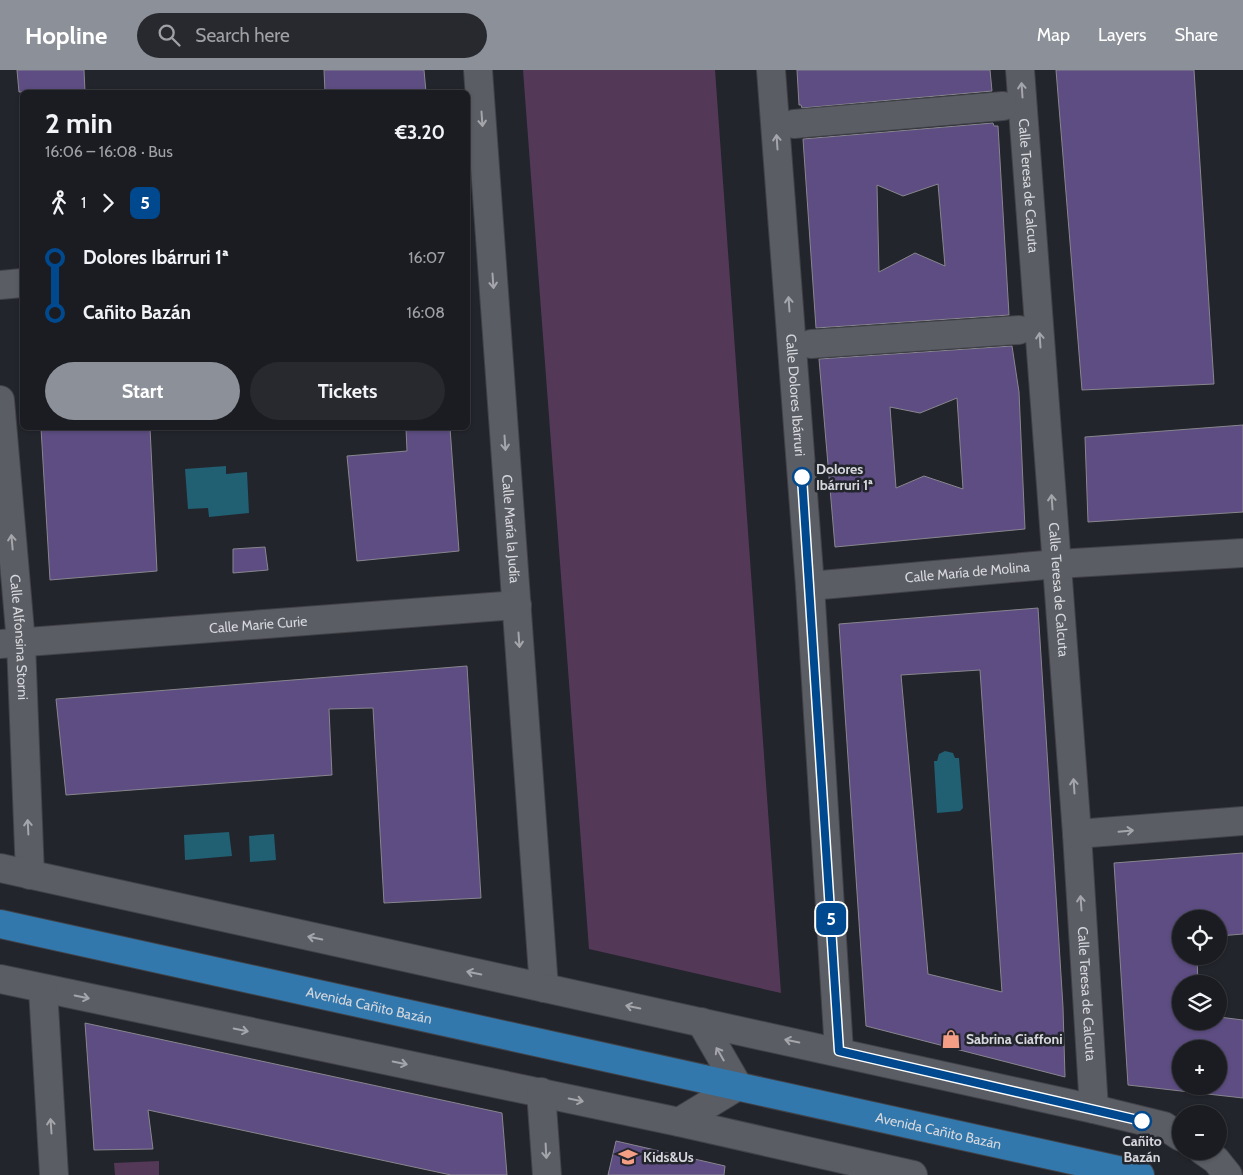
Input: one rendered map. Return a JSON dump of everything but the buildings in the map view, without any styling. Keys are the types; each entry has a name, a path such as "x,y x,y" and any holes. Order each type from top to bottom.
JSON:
{"main road":[{"name":"Avenida Cañito Bazán","path":"0,924 1140,1175"}],"street":[{"name":"Calle María la Judía","path":"478,70 479,251 517,606 544,988"},
{"name":"Calle Dolores Ibárruri","path":"771,70 810,586 839,1051"},
{"name":"Calle Teresa de Calcuta","path":"1020,70 1077,834 1094,1109"},
{"path":"794,124 1003,106"},
{"path":"0,285 20,283"},
{"path":"811,344 1019,330"},
{"name":"Calle Alfonsina Storni","path":"0,400 10,644 30,875"},
{"name":"Calle María de Molina","path":"810,586 1057,564 1243,554"},
{"name":"Calle Marie Curie","path":"10,644 517,606"},
{"path":"1077,834 1243,821"},
{"path":"0,868 839,1051 1094,1109 1164,1126 1172,1131"},
{"path":"0,979 541,1092 913,1175"},
{"path":"43,989 54,1175"},
{"path":"679,1122 738,1086 701,1022"},
{"path":"541,1092 548,1175"},
{"path":"1216,1160 1228,1175"}],"shaded area":[{"path":"523,70 715,70 781,993 589,949"},
{"path":"159,1161 159,1175 115,1175 114,1163"}],"water":[{"path":"226,466 226,474 247,472 249,513 209,517 208,508 188,509 185,469"},
{"path":"945,751 953,753 955,758 959,758 963,808 960,811 937,813 934,761 937,761 939,754"},
{"path":"229,832 232,856 185,860 184,835"},
{"path":"274,834 276,860 250,862 249,836"}],"bus line":[{"name":"5","path":"802,477 839,1051 1142,1121"}],"place":[{"name":"Dolores Ibárruri 1ª","path":"802,477"},
{"name":"Sabrina Ciaffoni","path":"951,1039"},
{"name":"Cañito Bazán","path":"1142,1121"},
{"name":"Kids&Us","path":"628,1157"}]}
